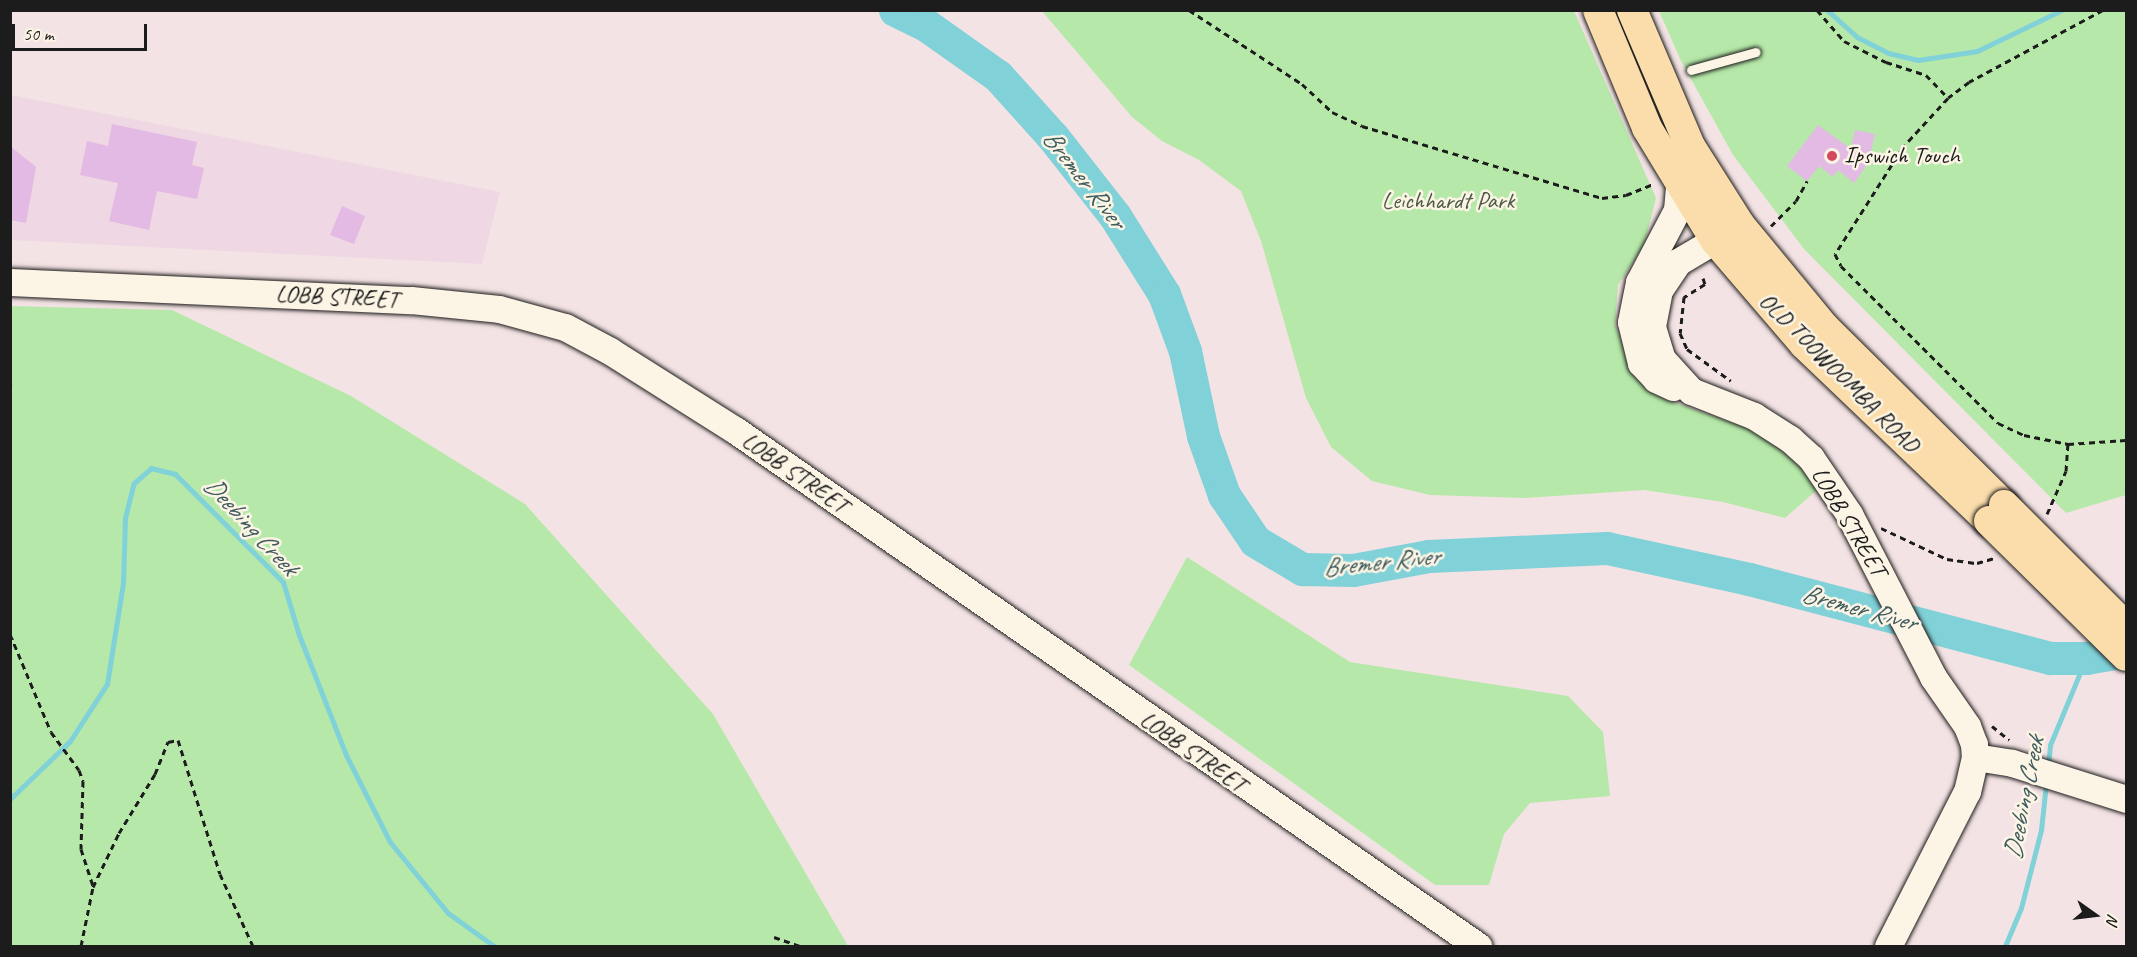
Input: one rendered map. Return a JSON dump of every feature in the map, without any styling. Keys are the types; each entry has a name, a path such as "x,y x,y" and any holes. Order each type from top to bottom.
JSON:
{"main road":[{"name":"OLD TOOWOOMBA ROAD","path":"1598,10 1647,128 1666,185 1804,344 2127,627"},
{"name":"OLD TOOWOOMBA ROAD","path":"1632,10 1690,146 1751,222 1825,328 2127,656"},
{"path":"1666,185 1675,215 1636,291 1632,331 1638,357 1650,374 1668,385 1705,397"},
{"path":"1715,240 1751,222"},
{"name":"LOBB STREET","path":"1715,240 1672,268 1659,290 1652,318 1655,344 1666,366 1684,386 1705,397 1754,416 1798,446 1834,487 1933,677 1967,726 1975,757 1967,790 1888,946"},
{"name":"LOBB STREET","path":"10,282 454,304 521,313 572,330 735,430 1478,946"},
{"path":"1975,757 2012,763 2127,799"}],"lane":[{"path":"1691,70 1756,52"}],"path":[{"path":"1189,10 1302,84 1332,112 1362,126 1602,198 1626,195 1666,185"},
{"path":"1817,10 1844,41 1886,62 1926,75 1948,98"},
{"path":"2103,10 1969,82 1948,98 1897,155 1837,248 1836,259 1998,423 2024,435 2068,444 2127,440"},
{"path":"1769,228 1796,201 1807,181"},
{"path":"1751,222 1769,228 1774,236"},
{"path":"10,395 11,384"},
{"path":"10,633 51,732 79,770 82,781 81,849 93,887"},
{"path":"81,946 93,887 119,833 155,774 168,742 177,740 220,874 253,946"},
{"path":"774,937 800,946"}],"shaded area":[{"path":"11,95 500,192 482,264 11,240"}],"green space":[{"name":"Leichhardt Park","path":"1042,11 1574,11 1656,198 1644,245 1618,285 1615,325 1631,363 1645,384 1665,399 1755,431 1793,459 1818,489 1785,518 1723,502 1644,490 1525,498 1430,495 1372,481 1331,447 1306,398 1261,241 1241,191 1199,160 1162,141 1132,117"},
{"path":"1659,11 2126,11 2126,495 2066,513 1804,249 1733,155 1681,61"},
{"path":"11,306 172,310 351,396 525,504 713,714 848,946 11,946"},
{"path":"1187,557 1350,662 1568,696 1603,732 1610,796 1530,803 1504,834 1489,885 1435,885 1129,665"}],"building":[{"path":"112,124 197,142 192,165 204,168 197,199 157,191 149,230 109,221 118,183 80,175 87,141 108,146"},
{"name":"Ipswich Touch","path":"1818,125 1851,149 1855,130 1875,134 1868,163 1854,183 1838,170 1833,177 1819,166 1807,181 1787,166"},
{"path":"10,146 36,167 26,223 10,220"},
{"path":"342,206 365,216 354,244 330,235"}],"waterway":[{"name":"Bremer River","path":"895,10 926,25 998,76 1053,137 1115,216 1164,294 1185,351 1203,436 1224,495 1255,541 1302,569 1353,570 1429,556 1607,548 1749,579 2051,658 2086,658 2126,651"},
{"path":"1827,10 1857,37 1888,53 1918,60 1977,51 2062,10"},
{"name":"Deebing Creek","path":"10,799 70,741 107,684 123,583 125,518 134,483 151,468 175,474 283,582 299,635 346,755 390,842 448,913 494,946"},
{"name":"Deebing Creek","path":"2048,765 2050,745 2086,658"},
{"name":"Deebing Creek","path":"2005,946 2021,908 2041,830 2046,783"}],"place":[{"name":"Ipswich Touch","path":"1832,156"}]}
